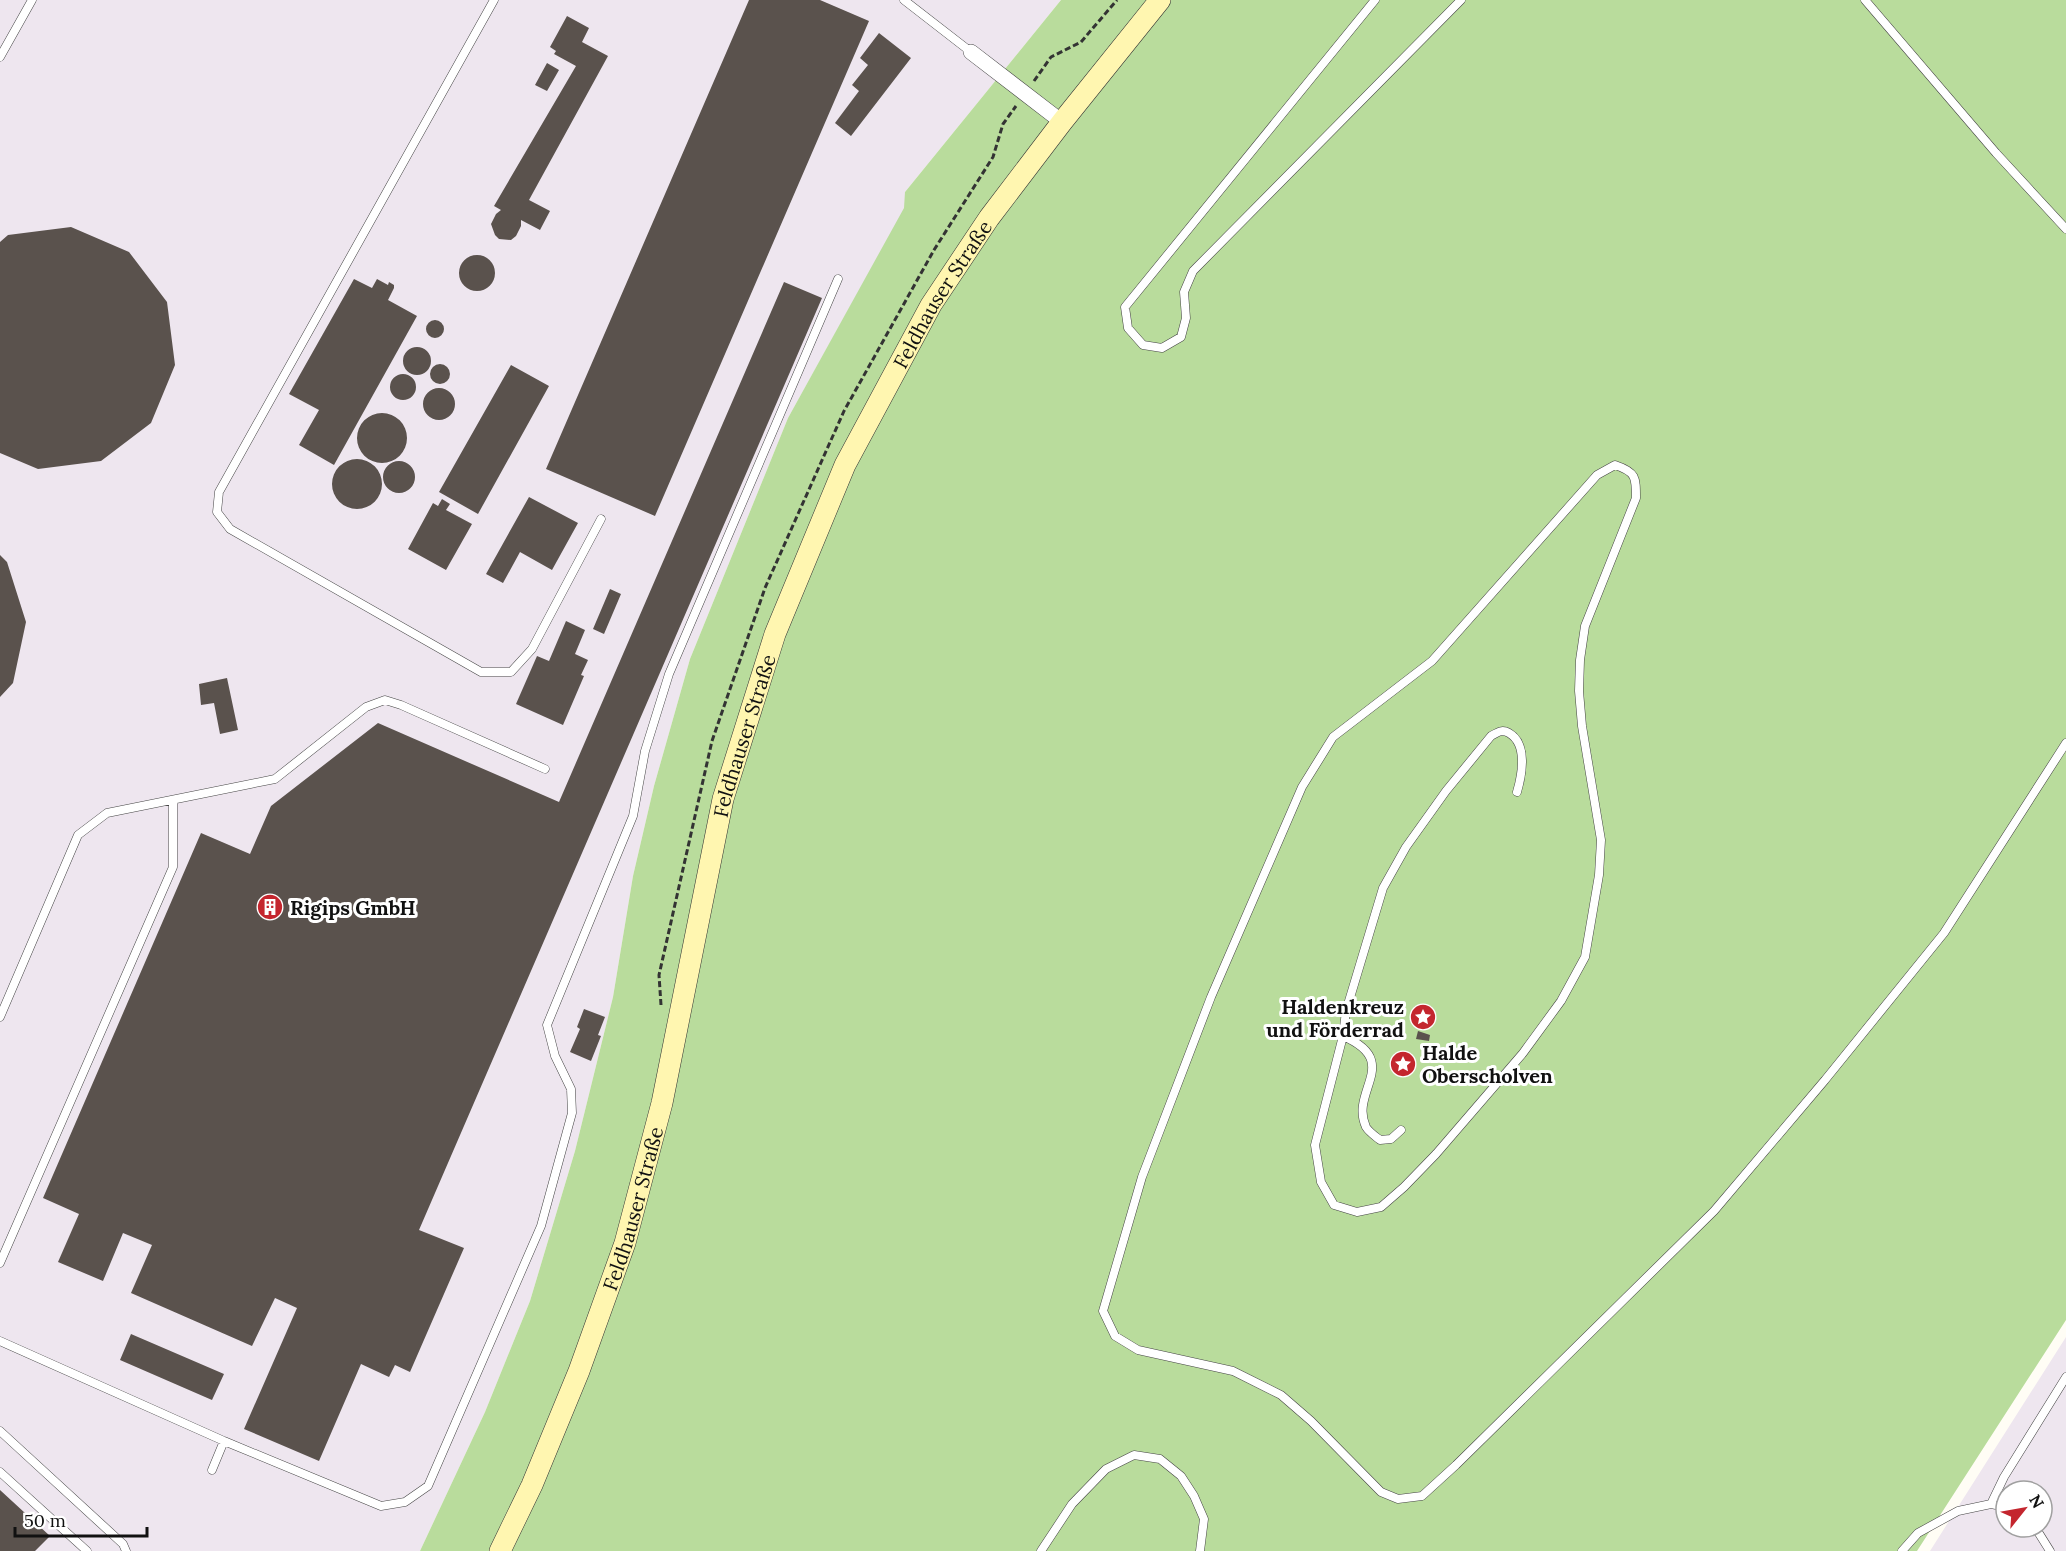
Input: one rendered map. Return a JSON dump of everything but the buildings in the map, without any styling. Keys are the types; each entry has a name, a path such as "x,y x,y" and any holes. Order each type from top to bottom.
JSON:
{"street":[{"name":"Feldhauser Straße","path":"500,1551 532,1485 579,1371 625,1243 662,1103 723,799 775,634 845,465 931,305 989,218 1062,122 1160,0"},
{"path":"971,52 1062,122"}],"lane":[{"path":"0,57 32,0"},
{"path":"494,0 219,492 217,512 231,529 482,672 511,672 532,648 601,519"},
{"path":"904,0 971,52"},
{"path":"1375,0 1125,307 1128,328 1143,345 1162,348 1181,337 1186,318 1184,292 1192,271 1461,0"},
{"path":"1865,0 1996,153 2066,229"},
{"path":"0,1341 224,1441 381,1506 405,1502 428,1486 542,1226 572,1113 571,1089 555,1056 548,1025 633,816 645,751 669,674 838,279"},
{"path":"1517,792 1522,765 1520,749 1512,735 1504,731 1497,732 1491,736 1446,790 1406,847 1383,888 1346,1011 1343,1036 1315,1145 1321,1182 1334,1205 1357,1212 1382,1207 1436,1154 1523,1053 1561,1001 1585,957 1598,886 1601,840 1581,726 1580,660 1585,626 1636,498 1636,480 1629,470 1615,465 1597,475 1432,661 1334,737 1302,787 1211,997 1142,1177 1102,1311 1115,1336 1138,1350 1233,1371 1281,1395 1311,1421 1381,1492 1398,1499 1422,1496 1714,1211 1825,1080 1944,933 2066,743"},
{"path":"0,1017 78,835 107,813 275,779 366,707 385,700 545,769"},
{"path":"0,1263 173,867 173,801"},
{"path":"1343,1036 1356,1042 1368,1052 1373,1067 1362,1113 1367,1129 1380,1140 1391,1138 1401,1130"},
{"path":"1990,1504 2004,1477 2066,1377"},
{"path":"0,1431 123,1544 126,1551"},
{"path":"212,1470 224,1441"},
{"path":"1041,1551 1072,1504 1106,1469 1134,1455 1160,1459 1181,1476 1194,1496 1204,1519 1200,1551"},
{"path":"0,1472 87,1551"},
{"path":"1902,1551 1918,1533 1958,1511 1994,1505"}],"shaded area":[{"path":"0,0 1061,0 905,192 905,208 788,418 690,659 654,786 633,876 613,997 575,1151 530,1301 485,1412 420,1551 0,1551"},
{"path":"2066,1337 2066,1551 1930,1551"}],"green space":[{"path":"1061,0 2066,0 2066,1320 1917,1551 420,1551 485,1412 530,1301 575,1151 613,997 633,876 654,786 690,659 788,418 904,208 905,192"}],"place":[{"name":"Rigips GmbH","path":"270,907"},
{"name":"Haldenkreuz und Förderrad","path":"1423,1017"},
{"name":"Halde Oberscholven","path":"1403,1064"}]}
